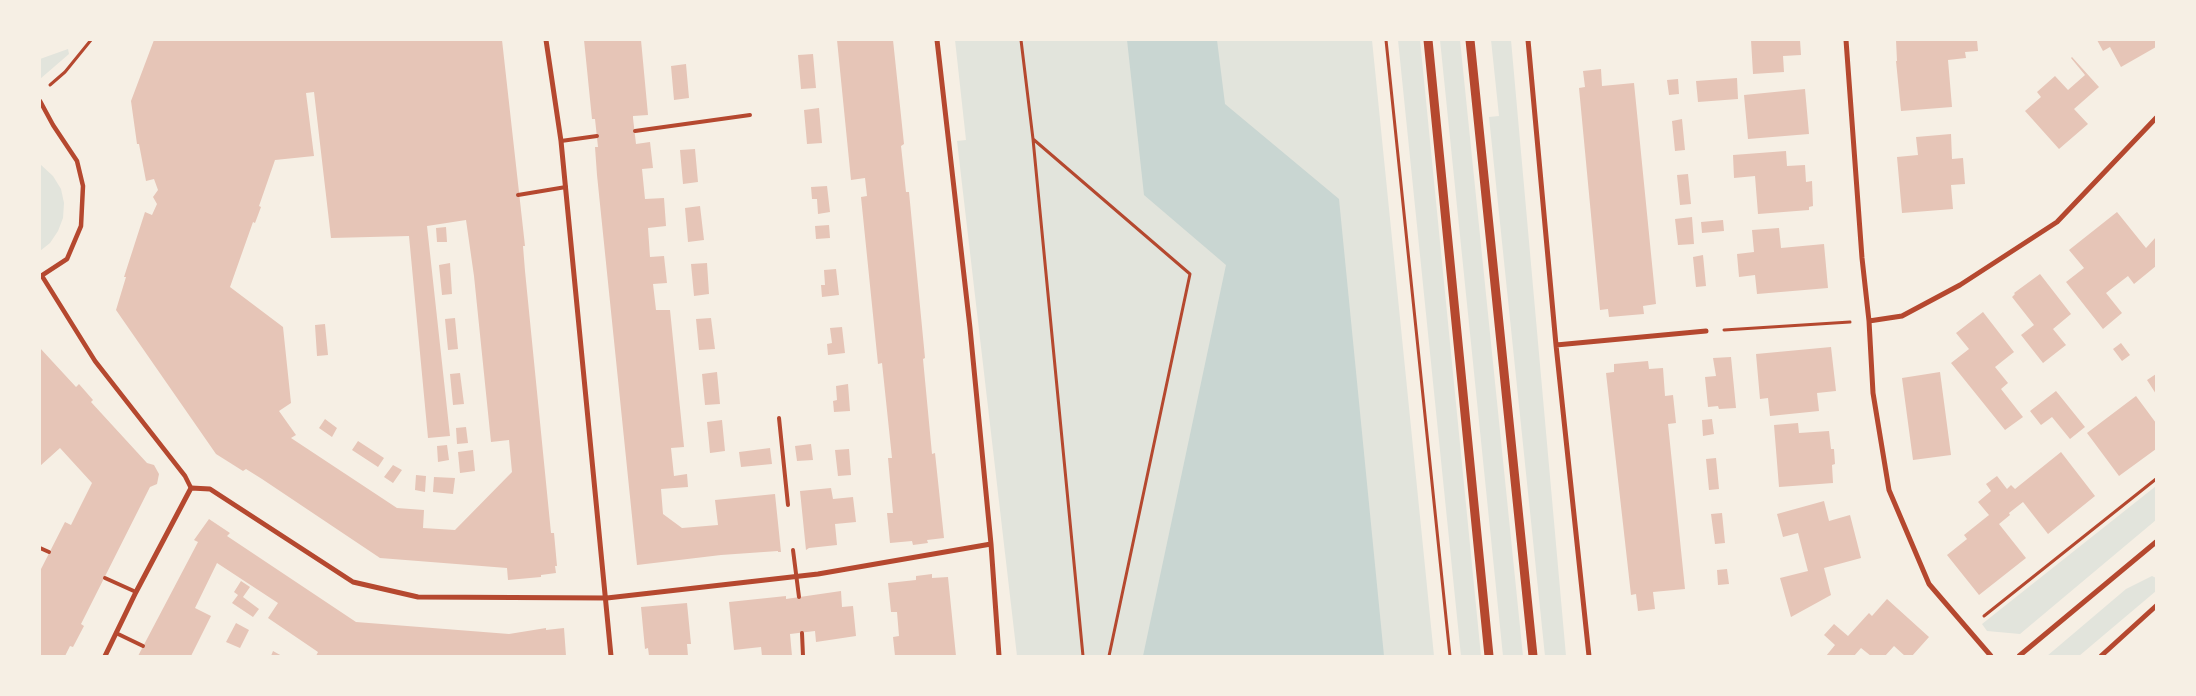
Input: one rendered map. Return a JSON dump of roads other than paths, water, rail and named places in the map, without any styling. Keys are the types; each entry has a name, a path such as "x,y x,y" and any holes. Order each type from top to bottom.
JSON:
{"street":[{"path":"546,40 566,187 607,598 611,656"},
{"path":"937,40 970,328 1000,656"},
{"path":"1428,40 1489,656"},
{"path":"1470,40 1533,656"},
{"path":"1528,40 1556,345 1589,656"},
{"path":"1846,40 1862,258 1870,321 1873,394 1889,490 1930,584 1991,656"},
{"path":"40,101 52,124 77,161 83,186 81,226 67,259 41,276 95,361 186,476 191,488"},
{"path":"1870,321 1902,316 1960,285 2057,222 2156,118"},
{"path":"1556,345 1706,331"},
{"path":"191,488 210,489 353,582 418,597 607,598 795,577 991,544"},
{"path":"106,656 136,592 191,488"},
{"path":"2018,656 2156,543"},
{"path":"2101,656 2156,606"}],"lane":[{"path":"635,131 750,115"},
{"path":"561,141 597,136"},
{"path":"518,195 566,187"},
{"path":"778,418 788,504"},
{"path":"40,548 49,552"},
{"path":"793,550 799,597"},
{"path":"105,578 136,592"},
{"path":"116,633 143,646"},
{"path":"802,633 804,656"}]}
